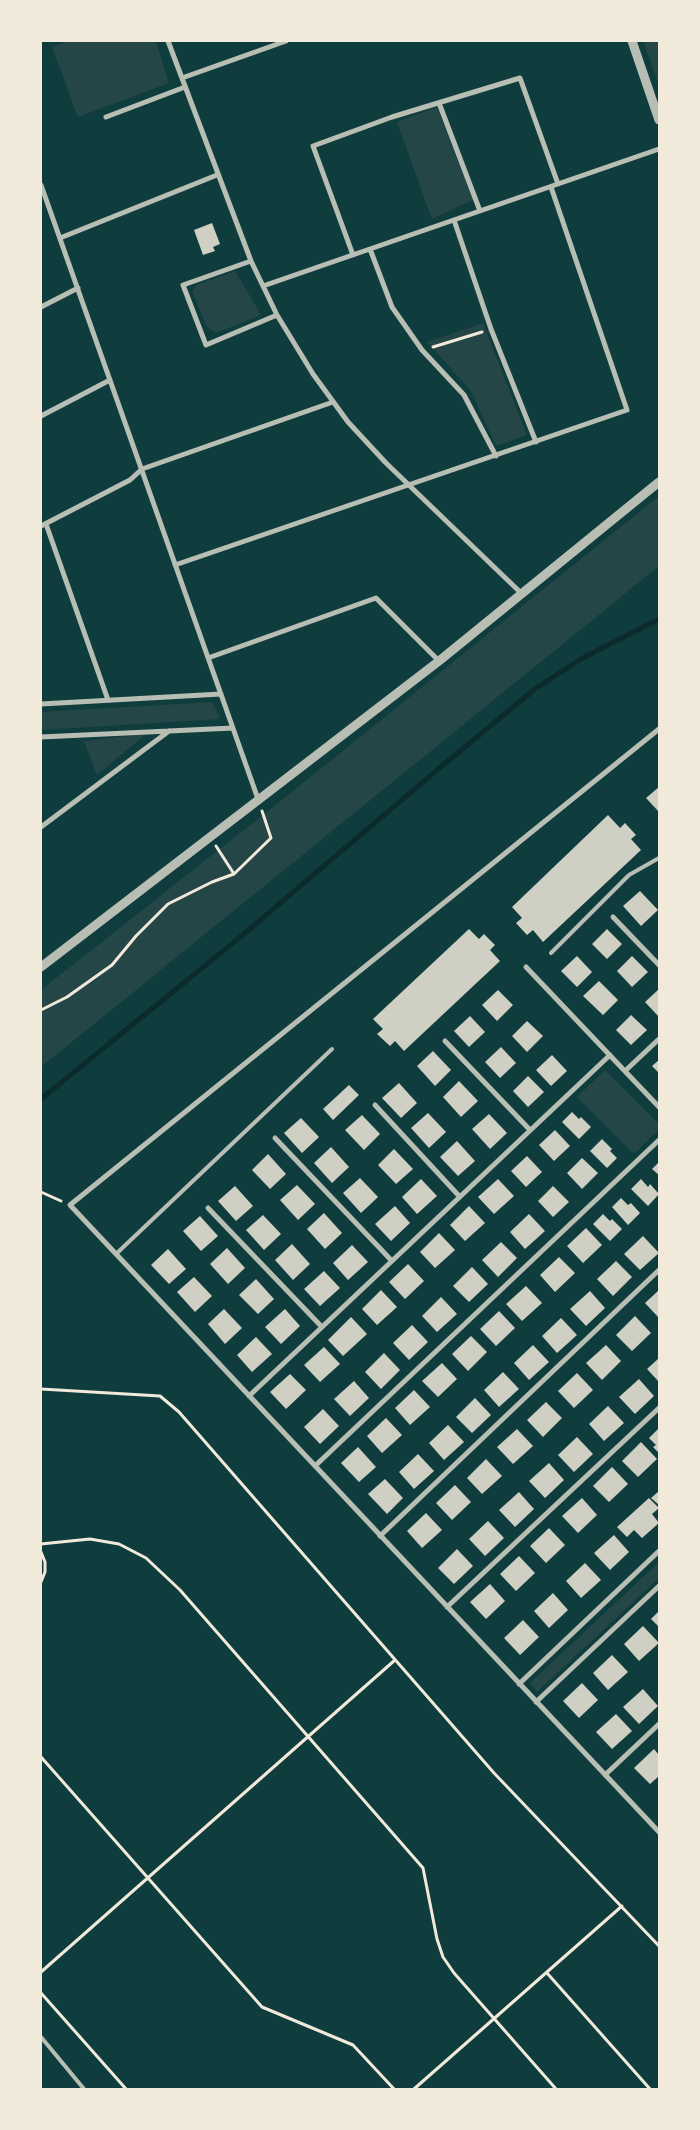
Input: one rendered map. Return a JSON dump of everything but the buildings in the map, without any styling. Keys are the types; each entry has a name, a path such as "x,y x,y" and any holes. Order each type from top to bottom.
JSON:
{"street":[{"path":"168,41 251,261 277,316 313,374 364,441 521,593"},
{"path":"182,78 286,41"},
{"path":"632,41 659,120"},
{"path":"353,255 313,146 392,117 520,78 558,184"},
{"path":"106,117 185,87"},
{"path":"439,103 480,211"},
{"path":"262,286 659,150"},
{"path":"60,238 217,175"},
{"path":"41,185 44,201 78,288 258,798"},
{"path":"175,565 627,410 551,187"},
{"path":"454,220 491,329 536,442"},
{"path":"370,249 392,308 422,350 464,395 496,456"},
{"path":"251,261 183,286 206,346 277,316"},
{"path":"41,307 78,288"},
{"path":"41,416 110,380"},
{"path":"108,700 44,525 130,480 142,469 333,402"},
{"path":"41,967 211,837 258,798 439,661 659,482"},
{"path":"208,658 376,598 439,661"},
{"path":"41,704 221,694"},
{"path":"41,737 233,728"},
{"path":"659,729 70,1205 659,1832"},
{"path":"41,827 169,730"},
{"path":"613,917 659,965"},
{"path":"526,967 659,1107"},
{"path":"625,1071 659,1039"},
{"path":"445,1041 530,1130"},
{"path":"249,1396 610,1055"},
{"path":"375,1105 460,1196"},
{"path":"275,1138 392,1261"},
{"path":"315,1466 659,1140"},
{"path":"208,1208 321,1326"},
{"path":"380,1536 659,1270"},
{"path":"447,1607 659,1408"},
{"path":"519,1684 659,1551"},
{"path":"536,1702 659,1586"},
{"path":"605,1775 659,1724"}],"lane":[{"path":"551,954 629,875 659,858"},
{"path":"116,1254 332,1049"},
{"path":"41,2037 84,2089"}],"path":[{"path":"422,350 491,329"},
{"path":"41,1010 67,997 112,965 136,936 168,904 212,882 234,874 271,838 258,798"},
{"path":"211,837 234,874"},
{"path":"41,1192 70,1205"},
{"path":"41,1389 160,1396 180,1412 494,1773 659,1946"},
{"path":"41,1544 100,1539 119,1544 146,1558 180,1590 424,1868 440,1948 454,1973 556,2089"},
{"path":"41,1552 45,1562 45,1572 41,1582"},
{"path":"41,1972 395,1660"},
{"path":"41,1757 262,2007 353,2045 394,2089"},
{"path":"414,2089 622,1906"},
{"path":"547,1973 650,2089"},
{"path":"41,1993 126,2089"}],"shaded area":[{"path":"68,41 156,41 169,83 78,117 52,47"},
{"path":"643,41 659,41 659,85"},
{"path":"437,107 473,200 432,219 397,122"},
{"path":"235,271 261,315 216,333 207,327 192,291 196,285"},
{"path":"483,323 527,435 496,446 471,391 427,342"},
{"path":"659,496 659,566 41,1067 41,990 278,803"},
{"path":"212,702 220,719 41,730 41,712"},
{"path":"146,734 97,775 84,741"},
{"path":"605,1070 659,1124 659,1129 634,1154 577,1097"},
{"path":"659,1562 659,1578 537,1692 530,1683"}],"waterway":[{"path":"41,1099 239,938 535,689 581,659 659,619"}]}
